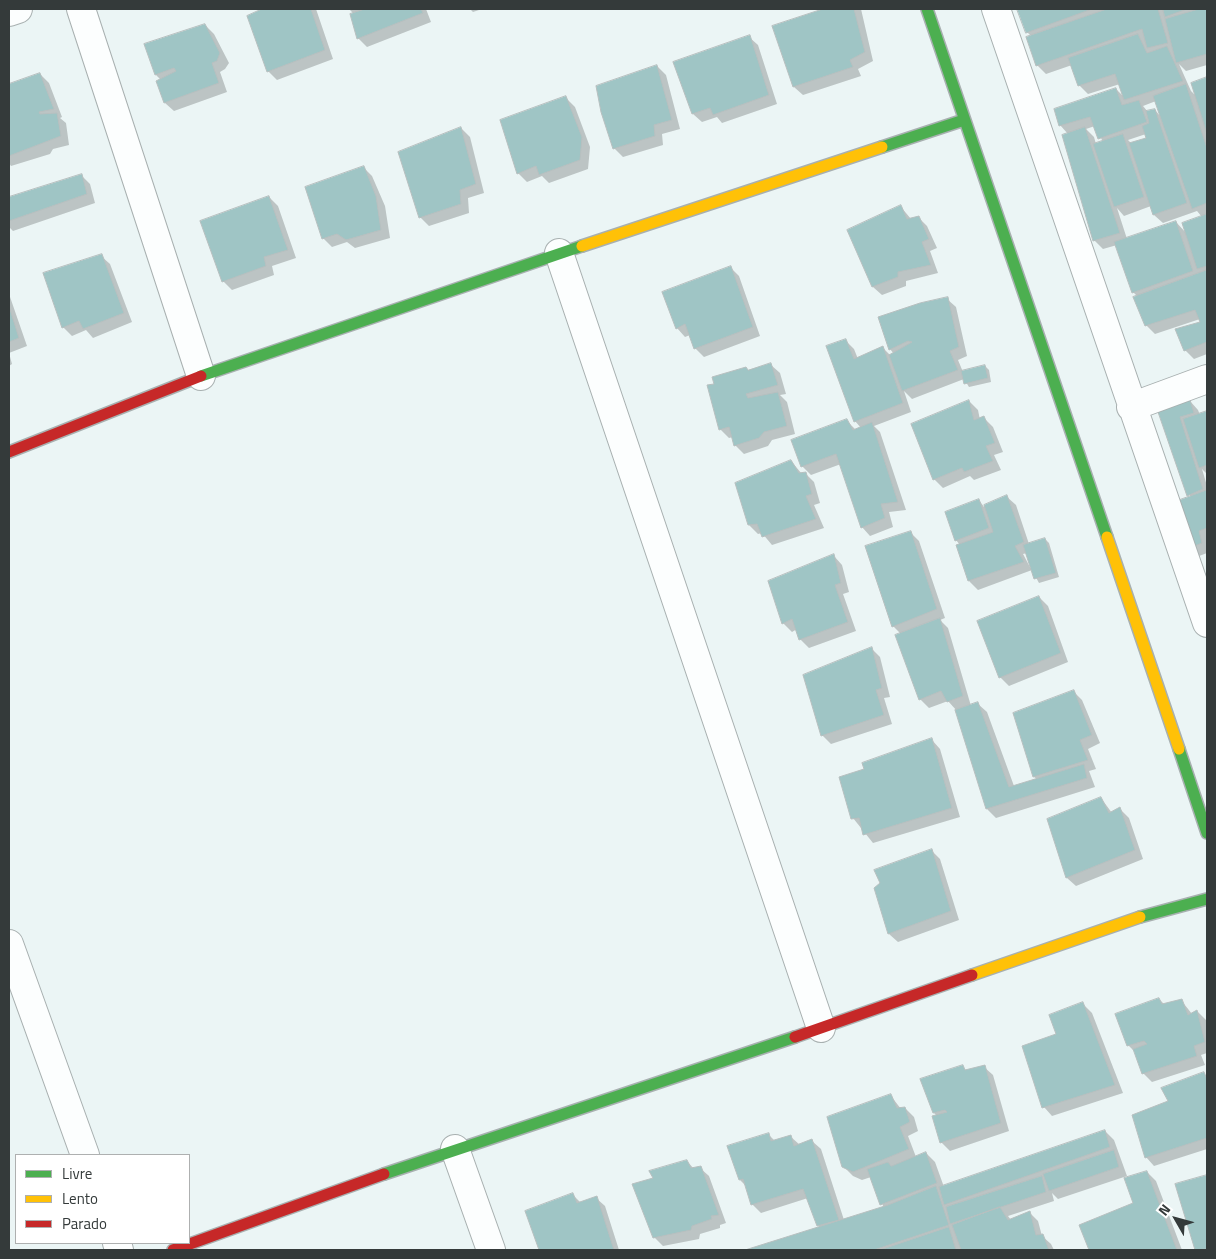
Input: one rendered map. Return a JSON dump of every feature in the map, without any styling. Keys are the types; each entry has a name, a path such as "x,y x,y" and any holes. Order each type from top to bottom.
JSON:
{"street":[{"path":"9,12 18,9"},
{"path":"81,9 202,376"},
{"path":"927,9 1207,833"},
{"path":"996,9 1207,623"},
{"path":"9,452 202,376 559,254 964,120"},
{"path":"559,254 821,1028"},
{"path":"1132,407 1207,378"},
{"path":"190,1244 455,1149 821,1028 1164,909 1207,899"},
{"path":"9,944 85,1154"},
{"path":"455,1149 490,1250"},
{"path":"173,1250 190,1244"}],"building":[{"path":"262,9 311,9 325,50 267,72 247,16"},
{"path":"365,9 421,9 423,13 357,39 350,14"},
{"path":"823,9 854,9 865,52 850,60 853,67 793,87 772,26"},
{"path":"1017,9 1092,9 1026,33"},
{"path":"1107,9 1158,9 1168,43 1147,48 1142,29 1036,66 1026,37"},
{"path":"1163,9 1187,9 1165,17"},
{"path":"1199,9 1207,9 1207,54 1176,63 1165,19"},
{"path":"205,24 220,53 217,61 212,63 219,83 164,103 156,81 176,71 174,68 155,75 144,44"},
{"path":"1138,34 1147,53 1167,46 1183,81 1124,100 1115,74 1078,86 1068,58"},
{"path":"750,35 769,95 713,115 710,108 692,114 673,62"},
{"path":"657,65 672,120 654,125 655,136 613,149 601,112 596,86"},
{"path":"40,73 54,109 39,112 40,114 57,113 61,136 9,156 9,84"},
{"path":"1207,77 1207,134 1191,83"},
{"path":"1186,84 1207,148 1207,203 1192,209 1153,96"},
{"path":"1116,88 1122,105 1139,100 1147,122 1098,139 1090,117 1059,126 1054,109"},
{"path":"566,96 582,137 580,160 539,175 536,166 517,174 500,120"},
{"path":"1155,109 1187,203 1153,215 1129,143 1146,138 1142,126 1149,123 1146,111"},
{"path":"461,127 476,184 460,190 461,204 419,218 398,152"},
{"path":"1085,127 1120,233 1093,241 1062,135"},
{"path":"1123,134 1144,197 1114,207 1093,144"},
{"path":"364,166 376,196 381,230 346,240 337,234 322,239 305,187"},
{"path":"82,174 87,194 9,221 9,197"},
{"path":"269,196 288,250 264,257 266,266 222,282 200,221"},
{"path":"901,205 907,219 919,216 929,239 922,242 931,265 898,272 898,277 872,287 847,230"},
{"path":"1207,214 1207,266 1197,269 1182,223"},
{"path":"1176,221 1193,271 1132,293 1114,242"},
{"path":"102,254 124,313 83,329 79,321 62,328 43,273"},
{"path":"731,266 753,327 694,349 685,324 676,329 662,292"},
{"path":"1207,270 1207,342 1184,351 1175,329 1200,322 1195,310 1145,326 1133,297"},
{"path":"948,297 959,347 950,351 958,370 902,391 889,355 912,342 908,341 889,350 878,317 920,303"},
{"path":"9,306 19,338 9,342"},
{"path":"846,339 854,359 883,346 903,403 854,422 826,346"},
{"path":"771,363 778,385 746,394 748,398 778,392 787,426 764,432 759,438 734,446 729,427 719,430 707,385 714,384 712,377 746,367 748,370"},
{"path":"985,365 988,378 964,384 961,371"},
{"path":"969,400 974,420 984,416 995,443 986,446 993,461 964,472 962,468 933,480 911,424"},
{"path":"1190,400 1194,413 1180,417 1203,489 1187,496 1158,412"},
{"path":"1207,411 1207,465 1199,468 1183,419"},
{"path":"847,419 853,430 872,422 898,502 881,504 885,518 861,528 836,454 801,467 791,440"},
{"path":"791,460 799,473 806,472 812,494 806,496 816,519 762,537 757,524 748,525 735,483"},
{"path":"1207,490 1207,528 1199,531 1202,543 1185,550 1169,504"},
{"path":"1007,495 1024,542 1015,546 1024,562 968,581 956,545 993,532 984,505"},
{"path":"979,499 989,528 955,541 945,512"},
{"path":"911,531 937,609 892,627 865,546"},
{"path":"1045,538 1056,573 1034,579 1023,545"},
{"path":"834,554 841,583 835,585 848,622 799,640 792,619 782,624 768,581"},
{"path":"1039,596 1061,653 999,678 977,621"},
{"path":"940,618 963,696 947,702 941,691 919,700 895,635"},
{"path":"872,647 882,688 876,690 884,715 821,736 803,675"},
{"path":"1074,690 1092,735 1080,740 1088,760 1033,777 1013,713"},
{"path":"978,702 1009,787 1084,764 1087,778 986,809 955,710"},
{"path":"932,738 952,808 863,835 859,818 851,819 839,777 864,769 862,763"},
{"path":"1101,797 1109,813 1120,807 1135,850 1066,878 1047,819"},
{"path":"932,849 951,911 888,934 874,888 880,883 874,870"},
{"path":"1159,998 1162,1004 1182,999 1188,1015 1197,1010 1205,1042 1194,1046 1197,1056 1142,1074 1133,1049 1147,1044 1144,1041 1127,1046 1115,1014"},
{"path":"1083,1002 1115,1085 1042,1108 1022,1046 1056,1034 1049,1015"},
{"path":"963,1065 965,1070 985,1065 1001,1123 940,1143 932,1116 947,1112 945,1110 933,1113 920,1079"},
{"path":"1204,1072 1207,1079 1207,1138 1145,1158 1132,1115 1168,1101 1161,1088"},
{"path":"891,1094 897,1108 905,1107 910,1122 900,1127 909,1149 853,1172 842,1167 827,1117"},
{"path":"1105,1130 1110,1147 944,1205 939,1187"},
{"path":"769,1133 771,1141 791,1135 794,1146 812,1139 839,1220 817,1226 803,1189 751,1205 743,1179 739,1180 727,1146"},
{"path":"1114,1150 1119,1167 1049,1191 1043,1174"},
{"path":"926,1152 937,1183 880,1205 867,1169 888,1162 891,1166"},
{"path":"687,1160 691,1168 701,1166 719,1215 711,1216 712,1219 692,1226 691,1230 653,1238 632,1184 653,1178 649,1171"},
{"path":"1147,1171 1177,1250 1089,1250 1079,1225 1133,1203 1124,1178"},
{"path":"1207,1175 1207,1249 1195,1250 1175,1184"},
{"path":"1042,1176 1046,1192 950,1224 946,1207"},
{"path":"936,1186 949,1225 874,1250 745,1250 888,1205"},
{"path":"573,1193 577,1203 597,1196 614,1250 539,1250 525,1211"},
{"path":"1000,1207 1008,1220 1030,1211 1036,1235 1043,1234 1049,1250 961,1250 952,1225"},
{"path":"949,1227 956,1250 880,1250"}],"traffic: fast":[{"path":"927,9 1107,537"},
{"path":"882,147 964,120"},
{"path":"201,376 582,246"},
{"path":"1179,749 1207,833"},
{"path":"1140,917 1207,899"},
{"path":"384,1174 795,1037"}],"traffic: slow":[{"path":"582,246 882,147"},
{"path":"1107,537 1179,749"},
{"path":"972,975 1140,917"}],"traffic: jam":[{"path":"9,452 201,376"},
{"path":"795,1037 972,975"},
{"path":"190,1244 384,1174"},
{"path":"173,1250 190,1244"}]}
